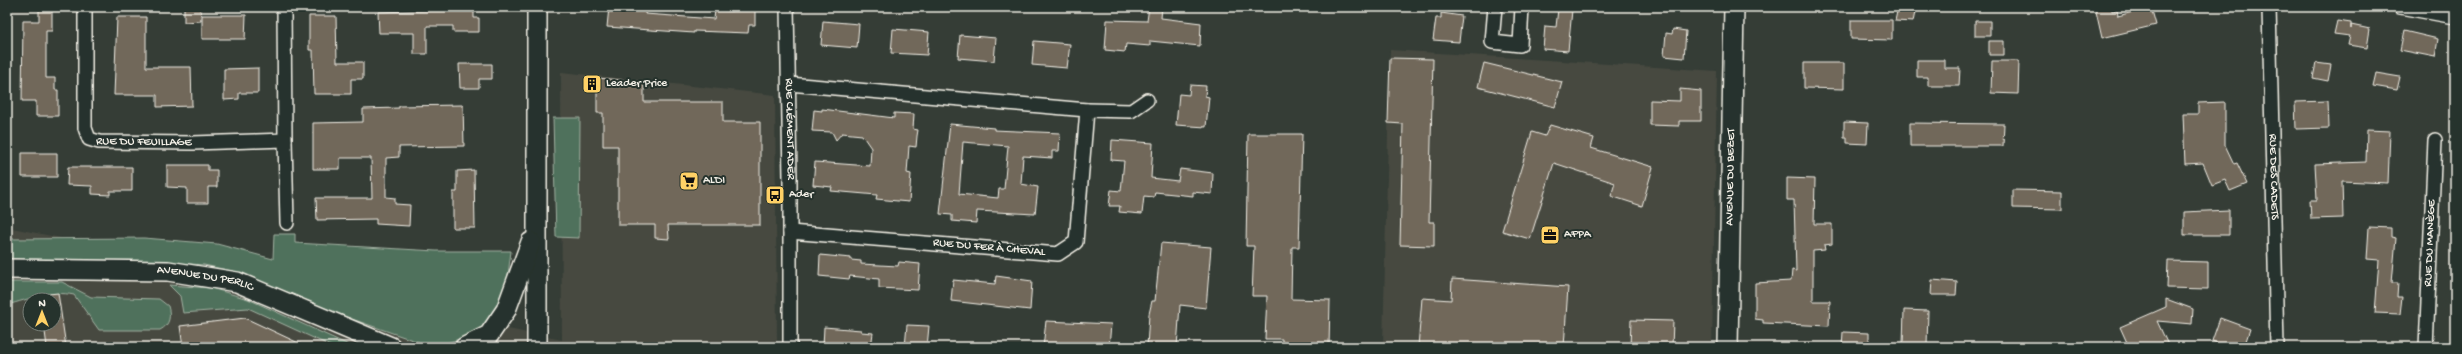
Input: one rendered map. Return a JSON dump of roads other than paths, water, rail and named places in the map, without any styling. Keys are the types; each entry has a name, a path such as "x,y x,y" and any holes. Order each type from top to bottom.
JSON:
{"street":[{"name":"RUE DU FEUILLAGE","path":"85,7 85,128 89,140 99,142 194,143 285,140"},
{"path":"284,7 287,223"},
{"path":"536,7 537,347"},
{"name":"RUE CLÉMENT ADER","path":"787,7 789,84 790,347"},
{"path":"1495,7 1492,42 1520,45 1522,7"},
{"name":"AVENUE DU BEZET","path":"1728,347 1734,7"},
{"name":"RUE DES CADETS","path":"2269,7 2278,347"},
{"path":"2400,7 2455,17"},
{"path":"789,84 1087,110 1131,111 1147,100"},
{"name":"RUE DU FER À CHEVAL","path":"790,232 1058,254 1076,242 1087,110"},
{"name":"RUE DU MANÈGE","path":"2426,347 2435,140"},
{"path":"465,347 488,335 506,310 536,228"},
{"name":"AVENUE DU PERLIC","path":"7,269 168,271 237,282 391,347"}],"place":[{"name":"Leader Price","path":"592,84"},
{"name":"ALDI","path":"689,181"},
{"name":"Ader","path":"775,195"},
{"name":"AFPA","path":"1550,235"}]}
